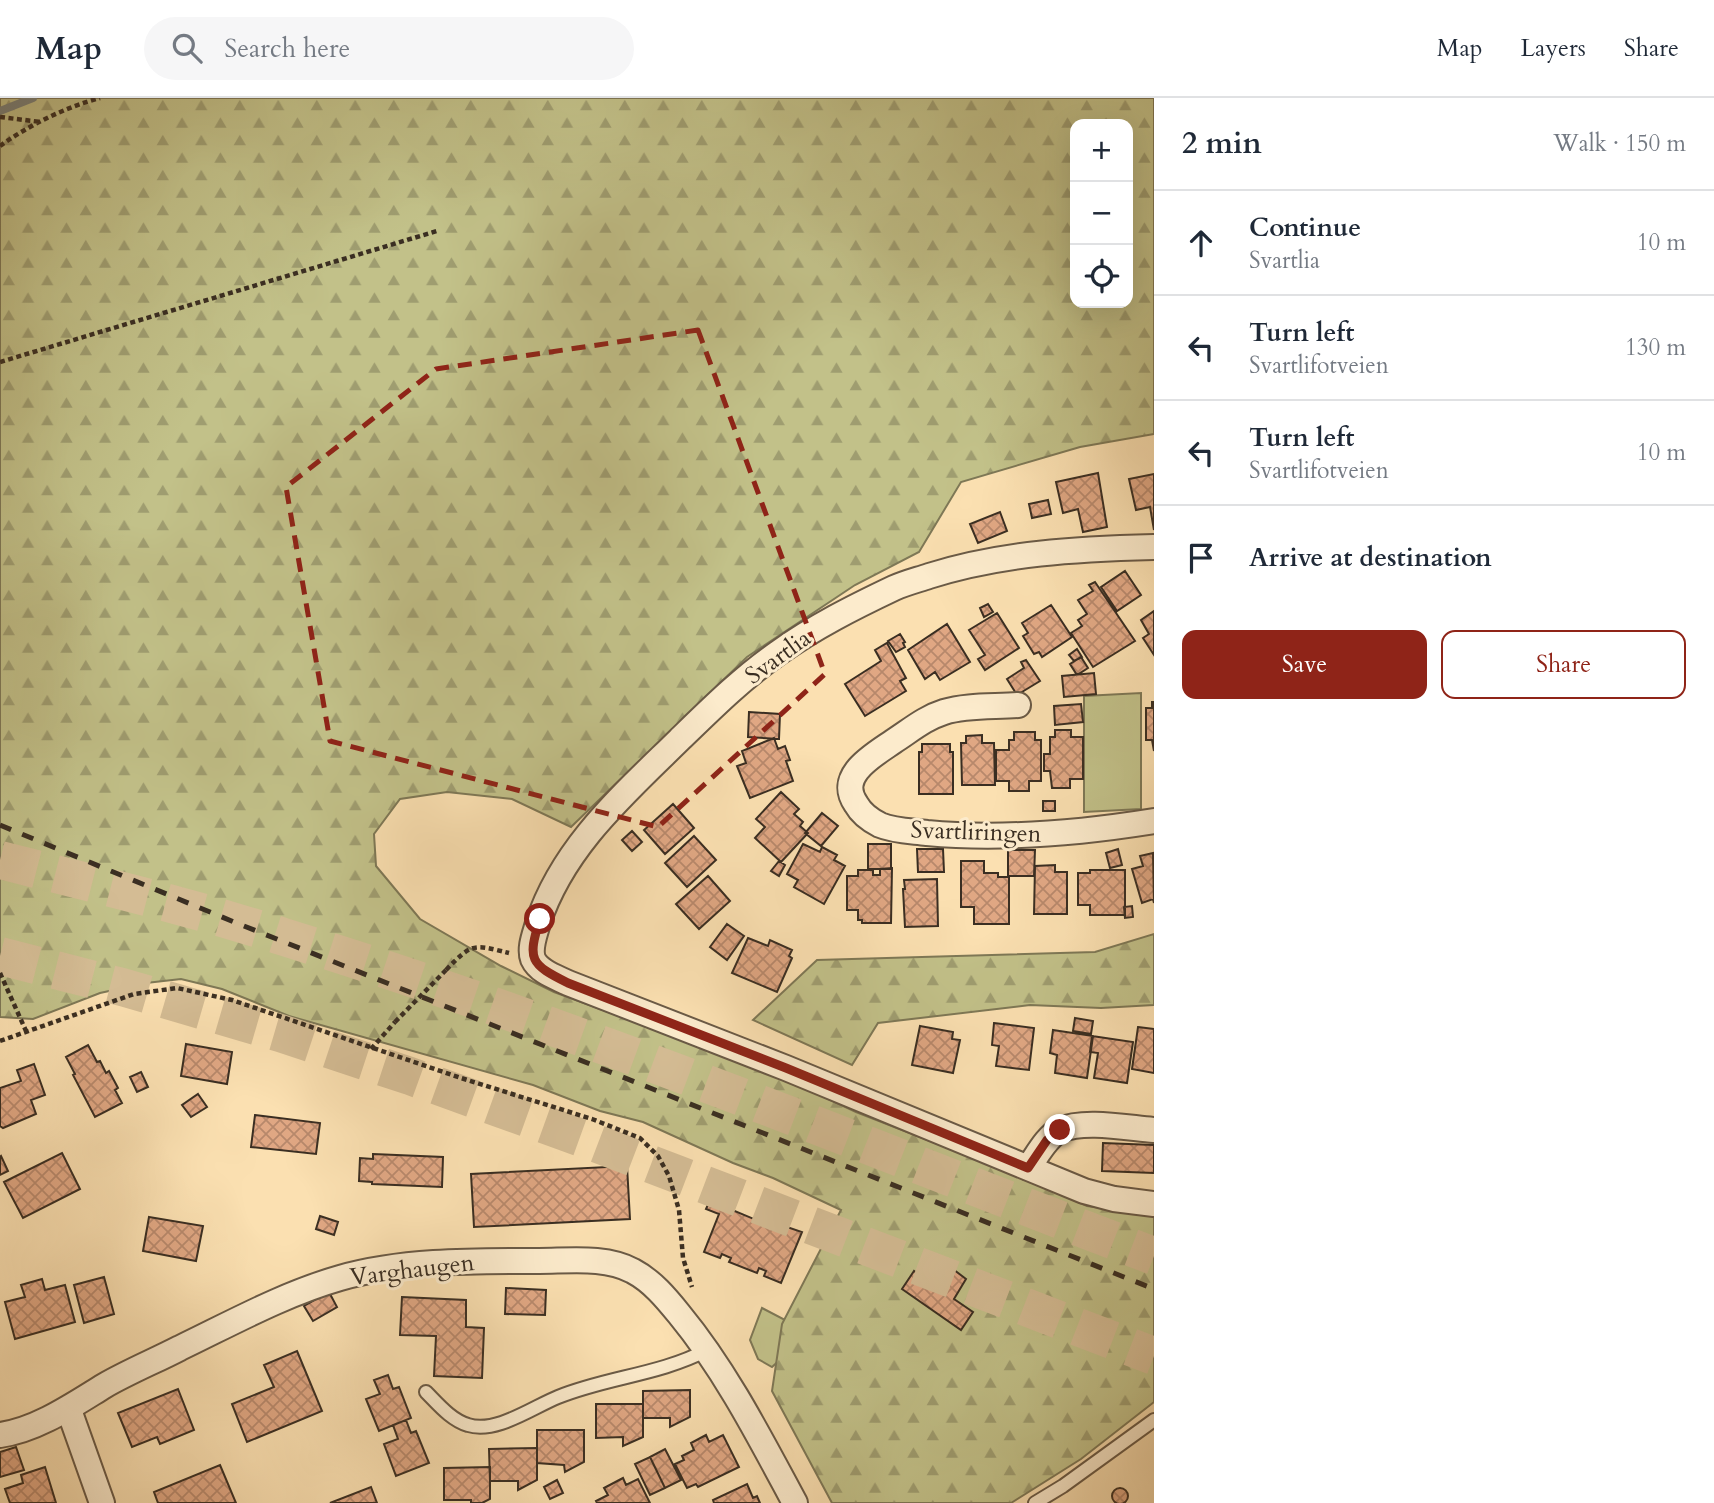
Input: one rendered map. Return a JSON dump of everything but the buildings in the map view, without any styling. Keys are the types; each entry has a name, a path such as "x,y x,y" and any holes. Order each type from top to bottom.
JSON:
{"street":[{"name":"Svartlia","path":"533,958 532,942 540,919 563,866 574,851 615,802 707,713 776,654 830,620 897,587 959,567 1022,555 1154,547"},
{"name":"Svartliringen","path":"1018,705 946,711 917,723 855,771 850,790 852,799 859,809 880,825 899,830 942,834 1053,834 1154,821"},
{"path":"533,958 542,970 568,983 786,1068 1084,1191 1114,1199 1154,1204"},
{"path":"1028,1168 1047,1140 1060,1130 1087,1125 1154,1130"},
{"name":"Varghaugen","path":"0,1435 69,1410 106,1385 296,1293 341,1278 418,1265 575,1261 619,1265 634,1271 650,1283 685,1321 740,1403 795,1503"},
{"path":"69,1410 102,1503"}],"lane":[{"path":"426,1392 447,1414 468,1425 488,1426 518,1417 560,1396 681,1363 706,1350"},
{"path":"1035,1503 1154,1420"}],"path":[{"path":"0,146 15,135 80,103 100,98"},
{"path":"0,117 43,122"},
{"path":"0,362 437,231"},
{"path":"371,1049 462,954 473,947 483,946 533,958"},
{"path":"0,973 26,1031"},
{"path":"0,1041 134,994 177,988 232,1000 371,1049 592,1118 640,1138 658,1156 669,1176 679,1210 686,1273 696,1294"}],"highlighted area":[{"path":"698,330 825,674 658,827 330,741 286,487 436,369"}],"green space":[{"path":"0,98 1154,98 1154,434 1080,447 961,482 919,552 855,585 747,657 571,827 512,799 447,792 400,799 374,834 376,866 420,919 501,966 554,992 805,1088 856,1112 1087,1206 1154,1215 1154,1402 1081,1459 1011,1503 832,1503 772,1391 782,1324 841,1210 643,1122 600,1111 533,1085 289,1016 222,989 181,979 100,993 33,1019 0,1017"},
{"path":"1141,693 1141,809 1084,812 1084,696"},
{"path":"1154,934 1154,1005 1101,1008 1030,1005 878,1023 852,1065 753,1020 817,960 1095,952"},
{"path":"762,1308 789,1322 782,1358 772,1367 758,1359 750,1340"}],"waterway":[{"path":"0,111 33,98"}],"tunnel":[{"path":"0,860 249,926 394,972 722,1089 1154,1256"},
{"path":"0,956 122,987 280,1033 410,1076 590,1141 1154,1356"}],"railway":[{"path":"0,825 234,922 1154,1289"}],"route":[{"path":"540,919 532,942 533,958 542,970 568,983 786,1068 1028,1168 1047,1140 1060,1130"}]}
